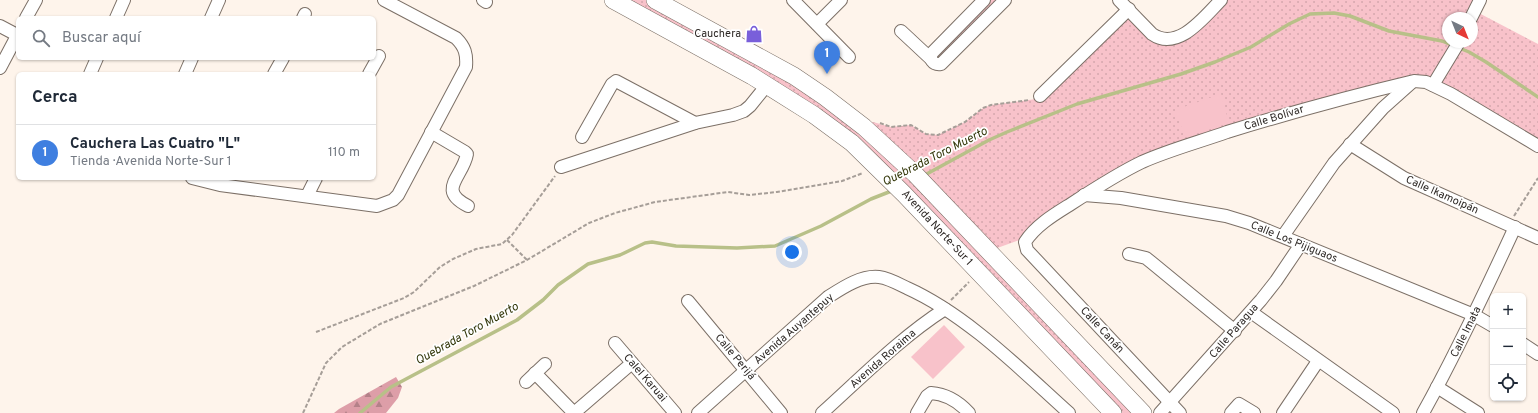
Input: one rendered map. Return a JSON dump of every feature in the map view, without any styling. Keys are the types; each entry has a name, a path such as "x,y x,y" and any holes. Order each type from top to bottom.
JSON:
{"main road":[{"name":"Avenida Norte-Sur 1","path":"613,0 767,85 835,129 880,169 1113,413"},
{"name":"Avenida Norte-Sur 1","path":"655,0 794,76 864,126 935,195 1143,413"}],"street":[{"path":"27,16 36,0"},
{"path":"117,16 124,0"},
{"path":"212,16 219,0"},
{"path":"221,181 376,206 393,200 398,195 466,66 467,56 465,48 456,38 384,0"},
{"path":"793,0 849,57"},
{"path":"816,24 841,0"},
{"path":"931,59 930,56 933,52 984,0"},
{"path":"901,32 937,65 941,64 1004,0"},
{"path":"1119,0 1152,34 1158,38 1167,40 1184,34 1222,0"},
{"path":"1474,12 1480,0"},
{"path":"1040,96 1129,9"},
{"path":"0,26 16,33"},
{"path":"0,68 16,38"},
{"path":"1433,85 1455,48"},
{"path":"370,72 379,56"},
{"path":"91,72 96,60"},
{"path":"186,72 191,60"},
{"path":"275,72 282,60"},
{"path":"582,137 612,84 616,81 695,123"},
{"path":"1283,236 1334,163 1350,144 1383,108 1414,81"},
{"name":"Calle Bolívar","path":"1025,246 1025,242 1028,237 1038,227 1084,195 1140,163 1179,148 1263,121 1343,98 1414,81 1426,82 1451,94 1538,146"},
{"path":"561,167 695,123 733,115 744,111 756,100 767,85"},
{"path":"431,132 467,154 452,187 454,196 468,206"},
{"name":"Calle Ikamoipán","path":"1350,144 1404,178 1538,238"},
{"path":"307,196 315,180"},
{"name":"Calle Los Pijiguaos","path":"1084,195 1121,198 1226,216 1250,223 1474,315 1490,324"},
{"name":"Calle Imata","path":"1423,413 1474,315 1512,226"},
{"name":"Calle Paragua","path":"1160,413 1251,312 1276,281 1301,244"},
{"name":"Calle Canán","path":"1025,246 1027,250 1180,413"},
{"path":"1129,254 1146,258 1235,331"},
{"name":"Avenida Auyantepuy","path":"698,413 828,297 841,288 855,282 867,278 879,277 918,292 945,309 981,336 1069,413"},
{"name":"Calle Perijá","path":"688,301 781,413"},
{"name":"Avenida Roraima","path":"822,413 921,326 945,309"},
{"path":"1251,312 1393,413"},
{"name":"Calel Karuai","path":"615,343 675,413"},
{"path":"1526,346 1538,354"},
{"path":"1283,413 1318,361"},
{"path":"535,373 574,413 632,363"},
{"path":"526,382 545,364"},
{"path":"1437,387 1478,413"},
{"path":"919,409 927,396 931,393 956,401 969,413"},
{"path":"1231,413 1239,404 1254,413"}],"path":[{"path":"864,126 873,122 891,127 911,125 926,134 938,135 965,122 983,108 991,105 1032,99 1040,96"},
{"path":"316,332 404,298 414,292 440,267 453,259 476,249 502,244 512,235 561,167"},
{"path":"303,413 326,362 342,347 380,324 474,286 527,260 589,223 641,204 715,193 728,192 749,195 810,187 842,181 880,169"},
{"path":"1512,226 1538,178"},
{"path":"507,240 527,260"},
{"path":"945,309 953,297 979,273"}],"shaded area":[{"path":"613,0 655,0 868,123 873,122 891,127 911,125 926,134 938,135 965,122 983,108 991,105 1036,99 1129,9 1167,40 1221,0 1480,0 1475,11 1477,12 1442,12 1442,48 1478,48 1478,13 1538,44 1538,146 1426,82 1154,157 1028,237 989,251 1143,413 1113,413 867,157"},
{"path":"984,0 1005,0 941,64 933,52"},
{"path":"1221,94 1229,123 1185,137 1175,110"},
{"path":"944,325 965,347 933,379 911,357"}],"green space":[{"path":"396,377 402,387 398,398 386,413 334,413 339,409"}],"waterway":[{"name":"Quebrada Toro Muerto","path":"923,176 989,140 1007,132 1077,104 1181,74 1215,62 1251,47 1289,24 1310,14 1334,13 1350,16 1389,31 1442,41 1469,52 1538,97"},
{"name":"Quebrada Toro Muerto","path":"360,413 391,387 517,320 543,300 558,285 588,264 620,255 645,243 652,242 676,246 737,248 775,246 821,226 871,199 894,190"}],"place":[{"name":"Cauchera","path":"754,34"},
{"name":"Cauchera Las Cuatro \"L\"","path":"827,74"}]}
